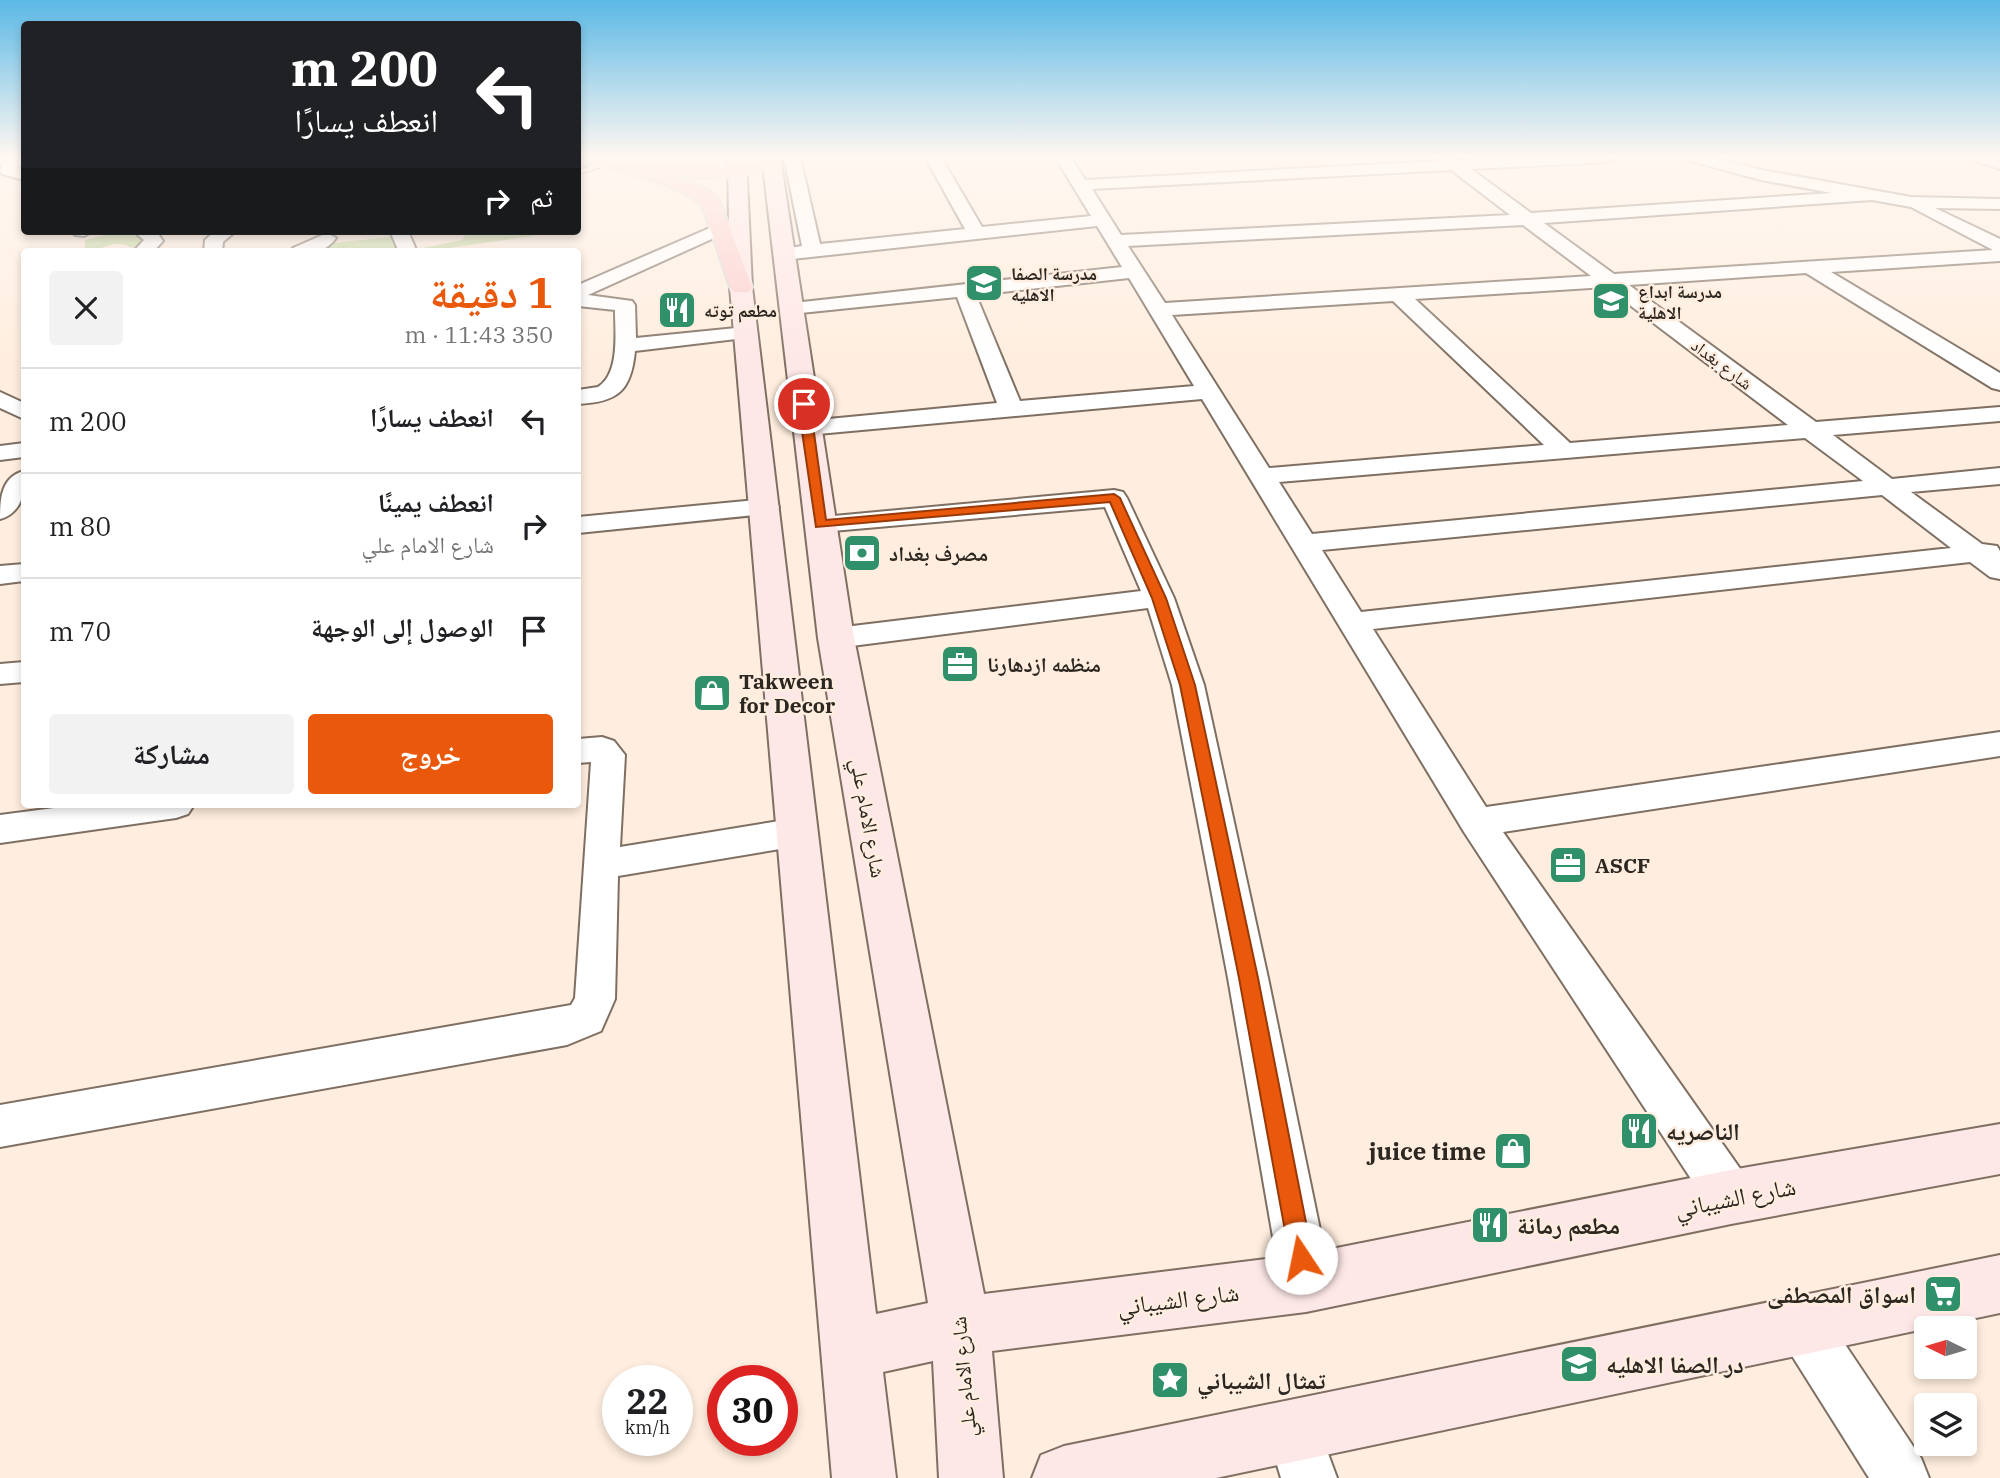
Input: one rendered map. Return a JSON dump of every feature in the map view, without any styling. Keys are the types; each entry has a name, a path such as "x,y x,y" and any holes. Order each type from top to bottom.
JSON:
{"main road":[{"name":"شارع الامام علي","path":"718,226 741,287 766,507 864,1478"},
{"name":"شارع الامام علي","path":"741,287 752,226"},
{"name":"شارع الامام علي","path":"776,226 798,253 791,308 836,638 961,1326 971,1478"},
{"name":"شارع الشيباني","path":"850,1349 961,1326 1306,1283 1731,1197 2000,1149"},
{"path":"1064,1478 1302,1455 1802,1325 2000,1284"}],"street":[{"path":"796,226 798,253 976,233 1262,226"},
{"path":"972,226 976,233"},
{"path":"1106,226 1477,822 1731,1197"},
{"name":"شارع بغداد","path":"1537,226 1886,486 1988,552 2000,571"},
{"path":"1959,226 2000,246"},
{"path":"581,291 719,229"},
{"path":"311,248 322,244 327,238"},
{"path":"1158,310 2000,255"},
{"path":"1810,267 2000,383"},
{"path":"791,308 1134,272"},
{"path":"964,290 1011,409"},
{"path":"1399,295 1565,451"},
{"path":"581,300 625,305 625,345 618,381 612,389 597,395 581,397"},
{"path":"625,345 746,332"},
{"path":"807,428 1209,391"},
{"path":"0,399 21,410"},
{"path":"1262,477 2000,414"},
{"path":"0,453 21,450"},
{"path":"1304,543 2000,476"},
{"path":"0,512 21,483"},
{"path":"821,524 1114,498 1159,598 1188,685 1306,1283"},
{"path":"581,525 766,507"},
{"path":"1353,622 1988,552"},
{"path":"0,575 21,573"},
{"path":"836,638 1159,598"},
{"path":"0,674 21,672"},
{"path":"1477,822 2000,744"},
{"path":"0,1126 566,1026 586,1018 595,999 600,865 608,755 602,749 581,751"},
{"path":"0,829 154,808"},
{"path":"600,865 798,832"},
{"path":"1802,1325 1901,1478"}],"green space":[{"path":"105,235 134,235 140,236 142,244 140,248 118,244 85,248 85,240"},
{"path":"540,235 450,248 423,248 462,240 465,236"},
{"path":"392,237 397,248 322,248 331,243"}],"place":[{"name":"مدرسة الصفا الاهليه","path":"984,283"},
{"name":"مدرسة ابداع الاهلية","path":"1611,301"},
{"name":"مطعم توته","path":"677,310"},
{"name":"مصرف بغداد","path":"862,553"},
{"name":"منظمه ازدهارنا","path":"960,664"},
{"name":"Takween for Decor","path":"712,693"},
{"name":"ASCF","path":"1568,865"},
{"name":"الناصريه","path":"1639,1131"},
{"name":"juice time","path":"1513,1151"},
{"name":"مطعم رمانة","path":"1490,1225"},
{"name":"اسواق المصطفى","path":"1943,1294"},
{"name":"در الصفا الاهليه","path":"1579,1364"},
{"name":"تمثال الشيباني","path":"1170,1380"}],"route":[{"path":"804,404 821,524 1114,498 1139,548 1159,598 1188,685 1248,978 1301,1258"}]}
